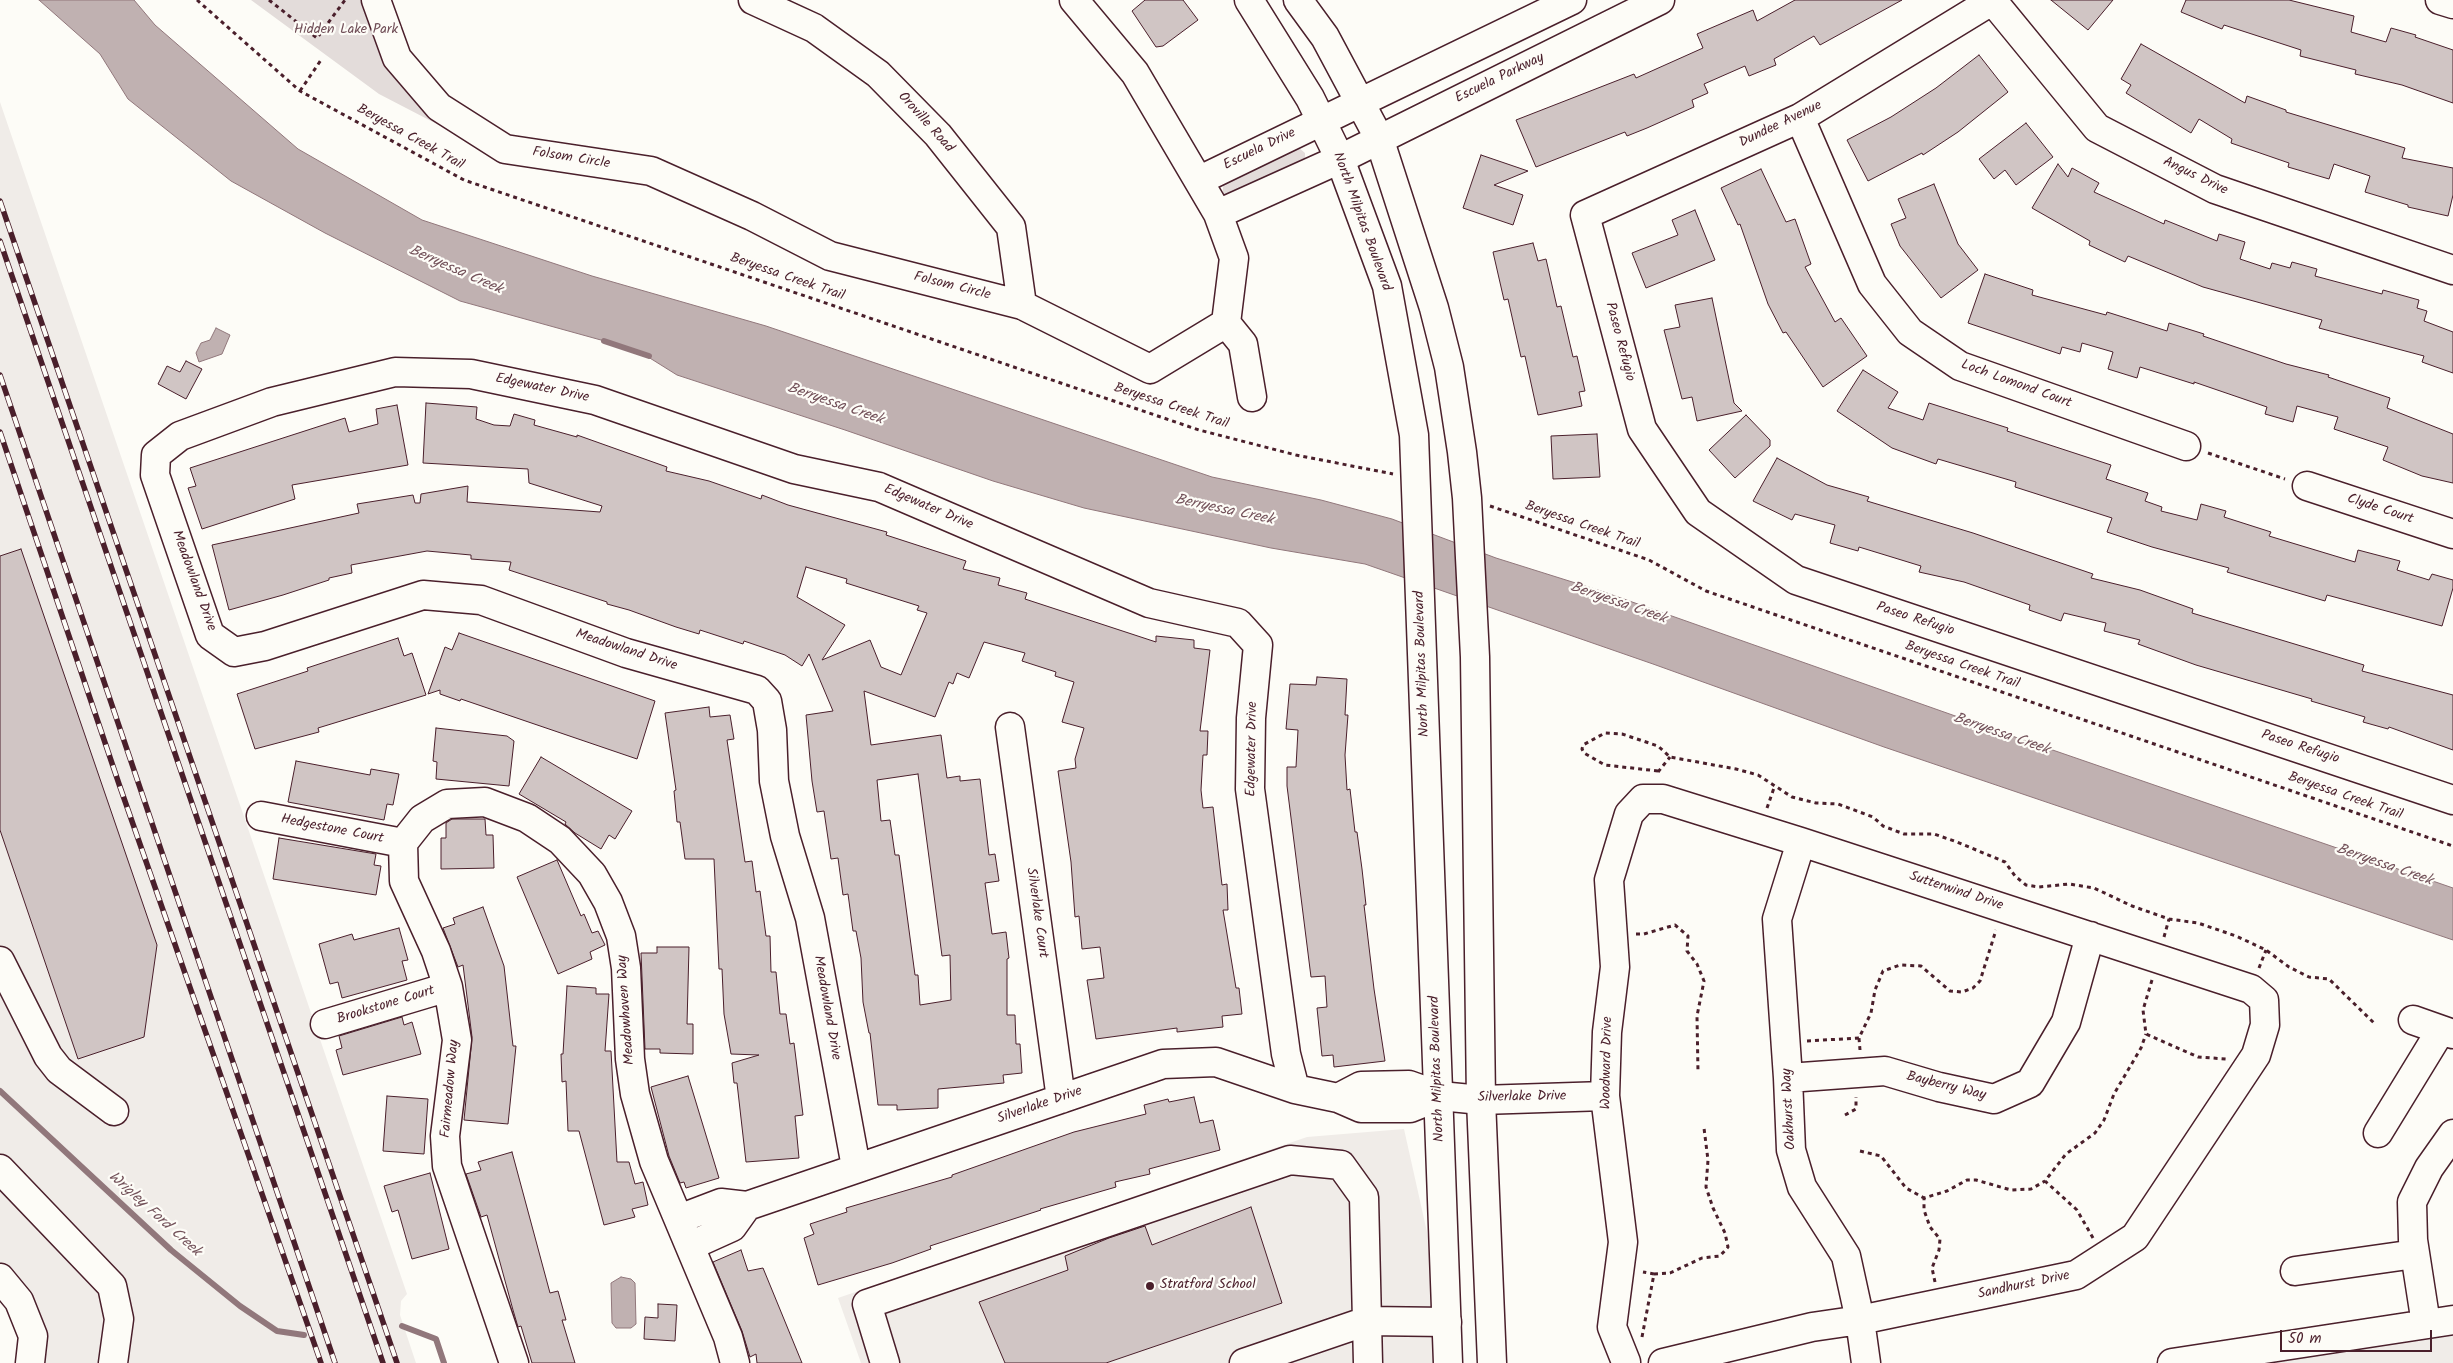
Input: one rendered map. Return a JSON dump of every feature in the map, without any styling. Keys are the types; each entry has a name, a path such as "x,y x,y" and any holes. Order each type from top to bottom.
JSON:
{"street":[{"name":"Folsom Circle","path":"376,0 397,58 439,108 506,149 651,171 752,216 830,256 1022,305 1150,369 1226,323"},
{"name":"Oroville Road","path":"754,0 814,28 878,74 938,135 1011,227 1022,305"},
{"path":"1074,0 1135,74 1200,180 1218,214 1234,258 1226,323 1243,344 1252,397"},
{"name":"North Milpitas Boulevard","path":"1249,0 1310,98 1340,159 1387,286 1414,435 1440,1096 1448,1363"},
{"path":"1298,0 1325,37 1362,103 1379,138 1434,308 1450,367 1467,498 1475,657 1481,1100 1492,1363"},
{"path":"1321,121 1362,103 1572,0"},
{"name":"Escuela Parkway","path":"1340,159 1660,0"},
{"name":"Dundee Avenue","path":"1585,215 1800,118 1992,0"},
{"name":"Angus Drive","path":"1992,0 2098,128 2216,189 2453,270"},
{"path":"2440,0 2453,4"},
{"name":"Loch Lomond Court","path":"1800,118 1872,284 1910,332 1960,366 2186,446"},
{"name":"Escuela Drive","path":"1200,180 1321,121"},
{"path":"1218,214 1340,159"},
{"name":"Paseo Refugio","path":"1585,215 1642,429 1698,512 1796,580 2453,800"},
{"name":"Edgewater Drive","path":"156,455 180,436 272,402 395,372 470,374 595,400 794,469 878,487 1149,603 1238,624 1258,645 1251,718 1250,789 1286,1054 1295,1089"},
{"name":"Meadowland Drive","path":"156,455 155,475 210,635 234,652 265,646 423,595 481,600 626,653 757,690 767,701 772,730 774,781 785,836 810,918 856,1167"},
{"name":"Clyde Court","path":"2307,486 2453,534"},
{"name":"Silverlake Court","path":"1010,727 1061,1099"},
{"name":"Sutterwind Drive","path":"1643,799 1663,799 1801,842 2251,989 2264,1000"},
{"name":"Woodward Drive","path":"1633,1363 1612,1327 1623,1242 1605,1096 1606,1032 1615,967 1609,880 1629,814 1643,799"},
{"name":"Meadowhaven Way","path":"403,843 422,819 447,804 485,802 528,818 560,840 592,874 608,902 621,936 626,968 630,1059 635,1094 654,1161 728,1337 735,1363"},
{"name":"Hedgestone Court","path":"261,816 403,843"},
{"name":"Oakhurst Way","path":"1801,842 1777,918 1786,1042 1791,1150 1802,1187 1846,1256 1860,1320 1866,1363"},
{"name":"Fairmeadow Way","path":"403,843 404,881 436,951 448,987 457,1040 445,1136 447,1166 514,1363"},
{"name":"Bayberry Way","path":"1788,1078 1884,1071 1939,1087 1994,1099 2030,1084 2066,1022 2090,936"},
{"path":"0,961 48,1056 59,1070 114,1111"},
{"name":"Brookstone Court","path":"324,1024 448,987"},
{"name":"Sandhurst Drive","path":"1663,1363 1812,1326 1860,1320 2076,1275 2136,1236 2256,1055 2265,1026 2264,1000"},
{"path":"2378,1133 2447,1032 2413,1020"},
{"name":"Silverlake Drive","path":"679,1219 721,1203 747,1206 1149,1067 1216,1062 1295,1089 1338,1098 1360,1108 1410,1108 1440,1096 1481,1100 1605,1096"},
{"path":"2426,1324 2415,1254 2412,1202 2429,1168 2452,1138"},
{"path":"885,1363 867,1304 1290,1160 1341,1165 1364,1197 1368,1363"},
{"path":"0,1169 112,1286 120,1319 113,1363"},
{"path":"690,1246 732,1227 747,1206"},
{"path":"2295,1271 2415,1254"},
{"path":"0,1278 18,1301 33,1336 30,1363"},
{"path":"2172,1363 2453,1320"},
{"path":"1244,1363 1367,1321 1447,1322"}],"path":[{"name":"Beryessa Creek Trail","path":"197,0 300,91 464,180 1199,430 1296,455 1416,479"},
{"path":"269,0 317,38 345,0"},
{"path":"300,91 321,60"},
{"path":"2186,446 2307,486"},
{"name":"Beryessa Creek Trail","path":"1467,498 1649,560 1706,591 2453,846"},
{"path":"1658,771 1605,765 1584,753 1582,749 1583,746 1605,734 1622,734 1658,746 1670,757 1758,775 1792,797 1816,803 1838,804 1873,818 1883,826 1904,834 1934,834 1957,842 2005,862 2015,876 2026,885 2039,887 2069,884 2094,888 2132,906 2169,919 2198,923 2236,936 2266,950 2309,977 2329,979 2374,1023"},
{"path":"1863,1072 1859,1038 1871,1013 1875,990 1883,971 1900,965 1921,966 1950,991 1962,992 1973,988 1980,981 2003,908"},
{"path":"1612,933 1644,934 1675,925 1688,936 1687,951 1697,964 1704,981 1697,1016 1698,1072"},
{"path":"1860,1151 1881,1156 1906,1188 1924,1198 1948,1191 1967,1180 1976,1180 2011,1190 2031,1189 2045,1181 2066,1154 2095,1133 2100,1127 2114,1094 2141,1048 2146,1034 2143,1010 2158,958"},
{"path":"2146,1034 2198,1057 2251,1062"},
{"path":"1786,1042 1859,1038"},
{"path":"1620,1268 1654,1274 1670,1273 1702,1258 1720,1256 1728,1247 1725,1233 1713,1208 1706,1187 1708,1160 1704,1128"},
{"path":"2045,1181 2077,1210 2102,1258"},
{"path":"1924,1198 1924,1210 1930,1227 1940,1239 1939,1250 1932,1268 1940,1303"},
{"path":"1633,1363 1654,1274"}],"shaded area":[{"path":"0,102 407,1294 401,1301 400,1315 416,1363 30,1363 0,1278"},
{"path":"1404,1129 1447,1322 1448,1363 861,1363 838,1298 1307,1137"},
{"path":"2453,1320 2453,1363 2172,1363"}],"green space":[{"name":"Hidden Lake Park","path":"251,0 370,0 385,52 487,150 379,94"},
{"path":"1298,147 1305,153 1305,160 1226,196 1223,193 1223,183"}],"water":[{"path":"39,0 134,0 155,25 298,149 422,220 592,276 766,326 1212,477 1321,500 1392,519 1496,558 1601,591 2012,736 2453,888 2453,940 1884,747 1365,564 1271,548 1084,508 993,481 677,375 637,350 460,301 325,233 231,181 128,99 100,54"},
{"path":"216,328 230,335 222,354 199,362 196,353 201,343 210,340"},
{"path":"621,1277 631,1279 635,1283 636,1324 631,1328 616,1328 612,1323 611,1283"}],"building":[{"path":"1145,0 1183,0 1198,20 1163,46 1156,47 1132,11"},
{"path":"1795,0 1902,0 1820,45 1814,36 1774,59 1776,65 1749,76 1745,66 1704,84 1708,93 1692,100 1694,107 1627,136 1625,132 1536,167 1516,120 1634,74 1636,78 1703,48 1697,34 1753,10 1757,21"},
{"path":"2051,0 2113,0 2088,30"},
{"path":"2186,0 2289,0 2354,16 2351,32 2386,42 2391,28 2416,35 2415,37 2453,50 2453,103 2402,85 2355,74 2356,70 2300,56 2301,50 2224,25 2222,29 2181,12"},
{"path":"2141,44 2245,103 2247,96 2286,110 2286,112 2405,148 2402,158 2453,168 2453,195 2448,216 2408,207 2408,205 2365,192 2370,176 2334,164 2329,179 2288,167 2289,163 2231,143 2232,139 2199,119 2191,133 2126,93 2131,85 2121,79"},
{"path":"1979,55 2008,92 1958,132 1923,155 1922,153 1868,181 1847,140 1891,117 1936,88"},
{"path":"2026,123 2053,157 2016,185 2005,170 1994,179 1979,159"},
{"path":"1481,155 1528,171 1494,185 1523,195 1513,225 1463,208"},
{"path":"2058,164 2068,177 2072,168 2099,183 2094,192 2164,224 2165,220 2217,241 2219,234 2245,242 2240,259 2270,269 2272,263 2290,268 2292,262 2317,269 2315,276 2382,294 2383,290 2419,300 2417,308 2427,311 2424,321 2453,332 2453,373 2422,362 2424,356 2319,328 2322,320 2203,287 2128,256 2125,262 2089,245 2090,241 2032,208"},
{"path":"1761,169 1786,222 1795,219 1811,264 1805,267 1835,322 1841,318 1867,356 1823,387 1786,332 1783,333 1768,304 1740,224 1738,225 1721,188"},
{"path":"1934,184 1958,244 1978,270 1941,298 1900,246 1891,224 1906,218 1898,199"},
{"path":"1695,210 1715,260 1646,288 1632,253 1678,235 1672,220"},
{"path":"1533,243 1538,261 1546,259 1557,307 1561,306 1573,357 1577,356 1585,391 1579,392 1582,406 1538,415 1525,356 1521,357 1508,299 1504,300 1493,252"},
{"path":"1985,274 2033,290 2032,295 2106,315 2107,312 2167,331 2169,323 2286,364 2329,375 2328,377 2390,398 2387,408 2453,434 2453,483 2422,476 2383,460 2388,447 2334,429 2338,417 2297,406 2293,422 2265,414 2267,407 2194,382 2194,384 2140,367 2137,378 2108,369 2113,352 2082,343 2080,352 2062,347 2060,354 1968,323"},
{"path":"1712,298 1734,403 1742,411 1697,421 1692,397 1682,399 1664,330 1680,327 1675,305"},
{"path":"186,361 202,369 186,399 158,384 167,366 180,372"},
{"path":"1863,370 1898,392 1888,408 1923,420 1929,403 2008,428 2007,431 2111,465 2106,479 2148,493 2145,501 2162,507 2161,511 2197,520 2201,504 2226,511 2224,517 2271,532 2269,536 2355,562 2358,550 2400,561 2397,570 2429,580 2432,574 2453,580 2453,588 2442,626 2327,595 2325,601 2227,572 2229,568 2152,547 2107,532 2112,518 2015,487 2016,482 1938,459 1936,464 1892,448 1837,411"},
{"path":"426,403 477,407 476,419 494,425 510,426 514,414 535,420 534,425 577,437 577,435 667,467 666,471 709,481 761,499 762,495 788,505 887,532 886,535 966,561 963,569 1000,578 998,585 1027,593 1025,599 1156,642 1156,636 1194,640 1194,648 1210,650 1200,731 1208,731 1207,755 1203,755 1201,790 1203,808 1213,807 1222,885 1227,884 1228,910 1223,910 1236,988 1239,988 1242,1014 1222,1016 1223,1027 1177,1032 1177,1028 1096,1039 1087,980 1104,978 1100,947 1082,949 1079,916 1075,917 1071,862 1058,771 1076,768 1075,759 1084,728 1062,722 1074,682 1055,676 1056,672 1022,661 1025,653 984,642 969,678 957,673 953,684 949,682 935,717 864,691 871,745 941,735 947,778 960,776 960,781 980,779 989,855 995,854 999,881 985,883 992,934 1006,932 1009,958 1007,959 1007,1015 1015,1015 1016,1044 1020,1044 1022,1073 1003,1075 1004,1083 938,1089 938,1108 897,1110 897,1105 878,1105 870,1033 863,1002 861,958 856,931 853,931 848,894 843,895 838,858 831,859 824,811 817,812 812,781 806,715 833,711 809,654 802,666 785,655 744,641 743,644 700,630 699,634 509,570 511,562 471,559 471,555 427,551 351,565 352,573 329,578 329,580 283,595 229,610 212,545 359,513 357,504 413,495 415,503 420,503 421,494 468,486 467,502 600,512 602,506 529,483 528,469 423,463","holes":["806,567 847,579 846,583 919,606 917,610 927,613 901,675 881,667 870,640 822,660 845,625 797,597","918,774 942,956 950,955 951,1000 920,1005 918,975 915,975 899,855 895,855 890,820 881,821 877,780"]},
{"path":"397,405 408,465 292,485 295,499 202,529 188,488 196,486 190,468 345,418 349,432 378,424 376,409"},
{"path":"1746,415 1770,440 1770,446 1735,478 1709,450"},
{"path":"1597,434 1600,477 1553,479 1551,436"},
{"path":"1777,458 1827,485 1869,497 1867,501 1973,533 2093,574 2091,578 2140,590 2193,609 2192,613 2364,665 2362,671 2453,695 2453,750 2389,727 2388,729 2363,722 2365,717 2311,701 2312,699 2196,665 2138,644 2140,640 2104,631 2106,623 2064,613 2061,621 2029,610 2030,605 1964,582 1919,572 1921,566 1859,547 1858,551 1830,543 1835,525 1795,514 1792,520 1753,501"},
{"path":"21,549 157,945 144,1037 78,1059 0,830 0,556"},
{"path":"459,633 655,701 637,759 461,699 460,701 440,694 440,690 428,694 445,647 452,650"},
{"path":"398,638 404,656 412,653 426,695 318,728 319,732 255,749 237,694 308,671 307,668"},
{"path":"1317,677 1347,679 1345,715 1348,715 1345,755 1347,790 1350,789 1355,832 1357,832 1374,989 1385,1061 1334,1067 1333,1055 1322,1056 1317,1008 1327,1007 1325,976 1311,977 1287,786 1287,767 1296,767 1298,730 1286,729 1290,684 1316,685"},
{"path":"709,707 710,717 730,715 734,739 727,740 745,862 752,861 756,892 760,891 766,936 770,936 771,972 776,972 780,1014 786,1014 790,1044 794,1043 803,1115 795,1116 799,1158 746,1162 737,1083 734,1083 732,1063 759,1055 731,1054 724,1014 722,969 719,969 714,859 685,859 680,822 677,822 674,791 676,790 665,713"},
{"path":"436,728 507,736 514,741 509,786 436,779 437,762 433,761"},
{"path":"541,757 632,811 615,839 609,835 601,849 575,833 565,824 566,822 519,794"},
{"path":"296,761 370,775 371,769 399,774 393,805 387,804 384,820 288,802"},
{"path":"452,819 485,819 486,835 493,835 494,868 441,869 441,838 446,838 446,823"},
{"path":"279,838 376,854 374,865 381,866 376,895 273,879"},
{"path":"557,860 581,916 584,914 592,933 598,931 605,945 590,952 592,959 558,974 517,877"},
{"path":"483,907 504,966 513,1046 516,1046 508,1124 464,1120 472,1037 463,965 458,967 443,928 455,924 453,918"},
{"path":"399,928 408,960 402,961 407,980 342,998 338,982 330,984 319,944 352,934 354,940"},
{"path":"657,947 689,947 687,1024 693,1024 693,1054 660,1053 660,1049 645,1049 641,953 657,953"},
{"path":"567,986 596,988 596,994 609,994 605,1051 611,1051 617,1162 629,1162 635,1184 643,1182 648,1205 632,1209 635,1217 604,1225 579,1131 568,1131 566,1081 562,1082 561,1054 563,1054"},
{"path":"402,1017 404,1025 412,1022 421,1054 343,1075 336,1050 342,1048 339,1036"},
{"path":"688,1076 719,1178 686,1188 684,1182 680,1183 669,1156 651,1087"},
{"path":"387,1096 428,1099 424,1154 383,1151"},
{"path":"1194,1097 1200,1123 1213,1120 1220,1150 1149,1169 1150,1174 1115,1182 1116,1187 1040,1209 930,1246 931,1249 892,1263 818,1285 804,1238 814,1234 810,1224 847,1212 846,1208 952,1177 952,1175 1074,1132 1146,1114 1144,1105 1168,1099 1169,1102"},
{"path":"512,1152 550,1293 558,1291 566,1320 562,1320 575,1363 532,1363 521,1326 518,1327 487,1215 481,1217 466,1174 481,1170 478,1162"},
{"path":"430,1173 449,1249 412,1259 398,1210 392,1212 384,1186"},
{"name":"Stratford School","path":"1251,1207 1282,1303 1106,1363 1005,1363 979,1302 1068,1270 1065,1256 1109,1238 1145,1226 1152,1245"},
{"path":"741,1250 748,1271 763,1268 802,1363 757,1363 756,1354 750,1357 742,1331 713,1262"},
{"path":"658,1304 677,1305 675,1341 644,1339 645,1317 658,1318"}],"waterway":[{"name":"Berryessa Creek","path":"604,341 649,356"},
{"name":"Wrigley Ford Creek","path":"0,1091 171,1250 240,1306 277,1331 304,1335"},
{"name":"Wrigley Ford Creek","path":"402,1326 436,1339 444,1363"}],"railway":[{"path":"0,201 397,1363"},
{"path":"0,241 383,1363"},
{"path":"0,375 335,1363"},
{"path":"0,432 119,784 321,1363"}],"place":[{"name":"Stratford School","path":"1150,1286"}]}
